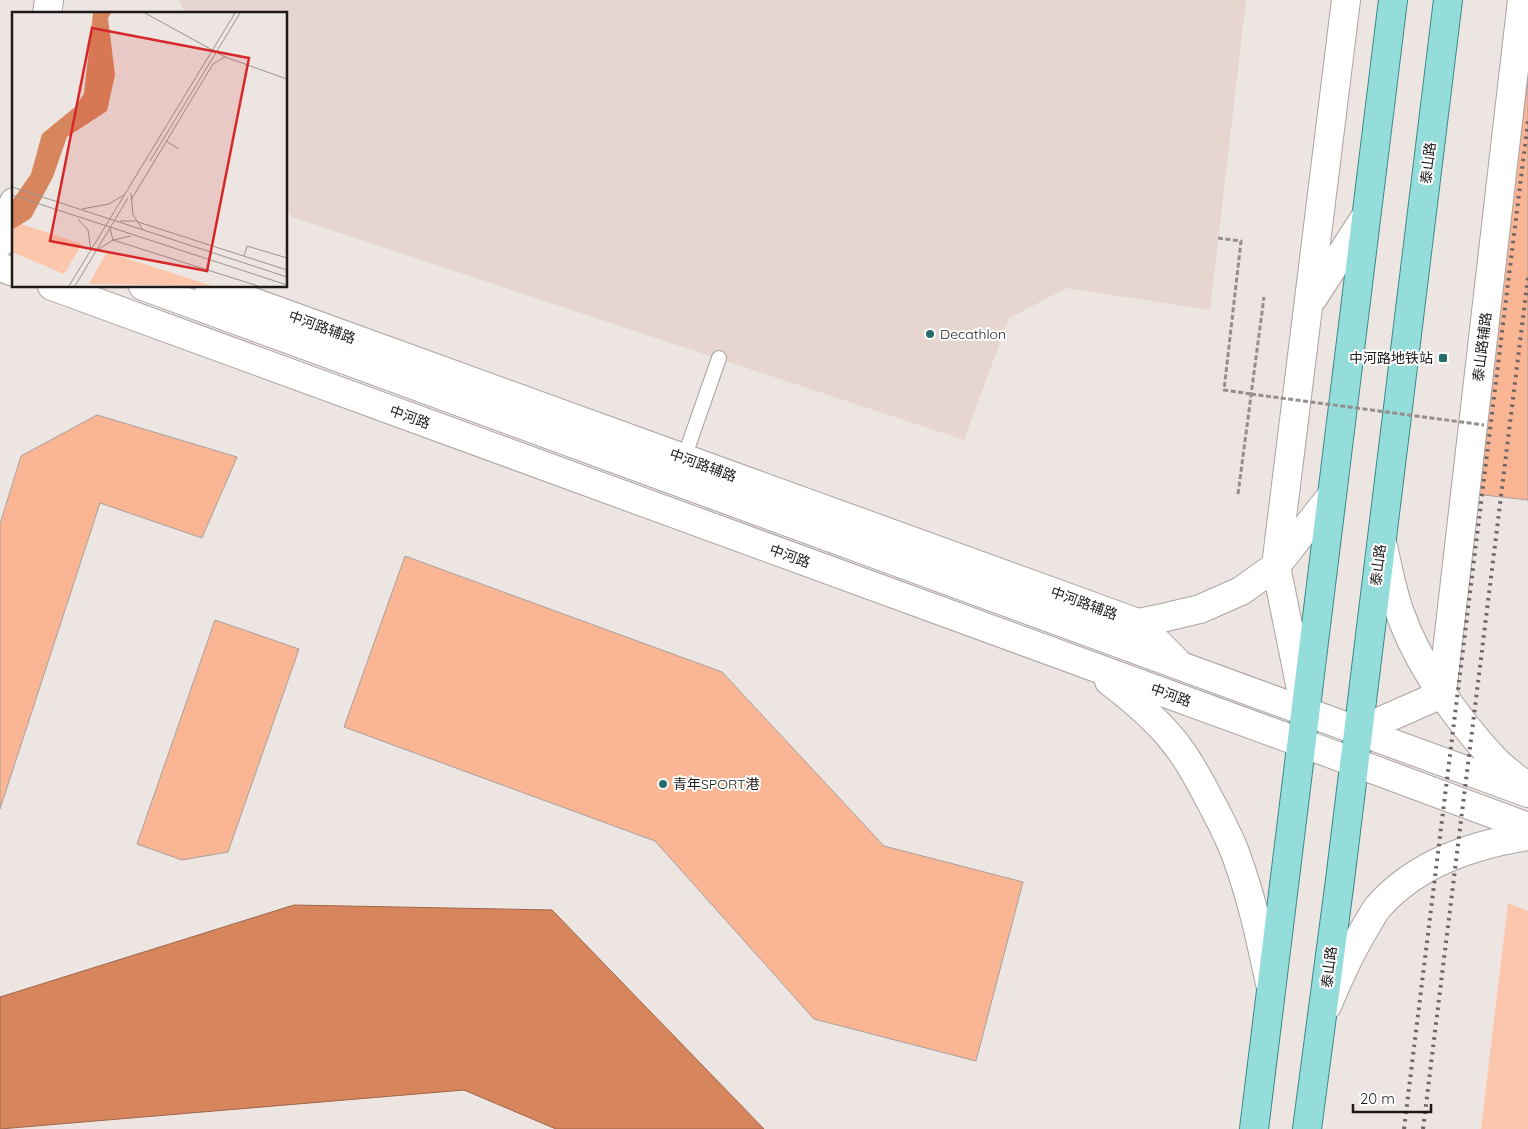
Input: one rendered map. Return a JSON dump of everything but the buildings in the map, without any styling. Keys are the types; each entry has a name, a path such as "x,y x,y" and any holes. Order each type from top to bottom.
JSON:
{"main road":[{"path":"1306,712 1276,566 1346,0"},
{"path":"1255,1122 1393,0"},
{"name":"泰山路","path":"1307,1129 1448,0"},
{"name":"泰山路辅路","path":"1442,694 1522,0"},
{"path":"6,237 12,211"},
{"path":"1308,305 1366,216"},
{"path":"0,267 12,271"},
{"name":"中河路","path":"57,288 1528,827"},
{"path":"148,288 1528,793"},
{"name":"中河路辅路","path":"215,288 1138,623 1183,667"},
{"path":"1087,632 1200,609 1241,591 1276,566 1332,495"},
{"path":"1382,538 1391,584 1400,614 1418,653 1442,694 1469,731 1494,759 1528,788"},
{"path":"1090,666 1138,704 1171,738 1196,774 1219,817 1237,857 1250,898 1272,989"},
{"path":"1358,731 1442,694"},
{"path":"1322,1019 1355,943 1378,908 1403,885 1431,866 1464,850 1528,836"}],"lane":[{"path":"684,458 718,358"}],"path":[{"path":"1218,238 1241,240 1224,390 1484,425"},
{"path":"1238,494 1264,297"}],"shaded area":[{"path":"179,0 1246,0 1210,310 1067,288 1009,318 964,440 292,217 288,210 288,12 185,12"},
{"path":"1508,903 1528,911 1528,1129 1481,1129"},
{"path":"294,905 552,910 764,1129 556,1129 464,1090 0,1129 0,997"}],"railway":[{"path":"1404,1129 1528,121"},
{"path":"1423,1129 1528,277"}],"place":[{"name":"Decathlon","path":"930,334"},
{"name":"中河路地铁站","path":"1443,358"},
{"name":"青年SPORT港","path":"663,784"}]}
